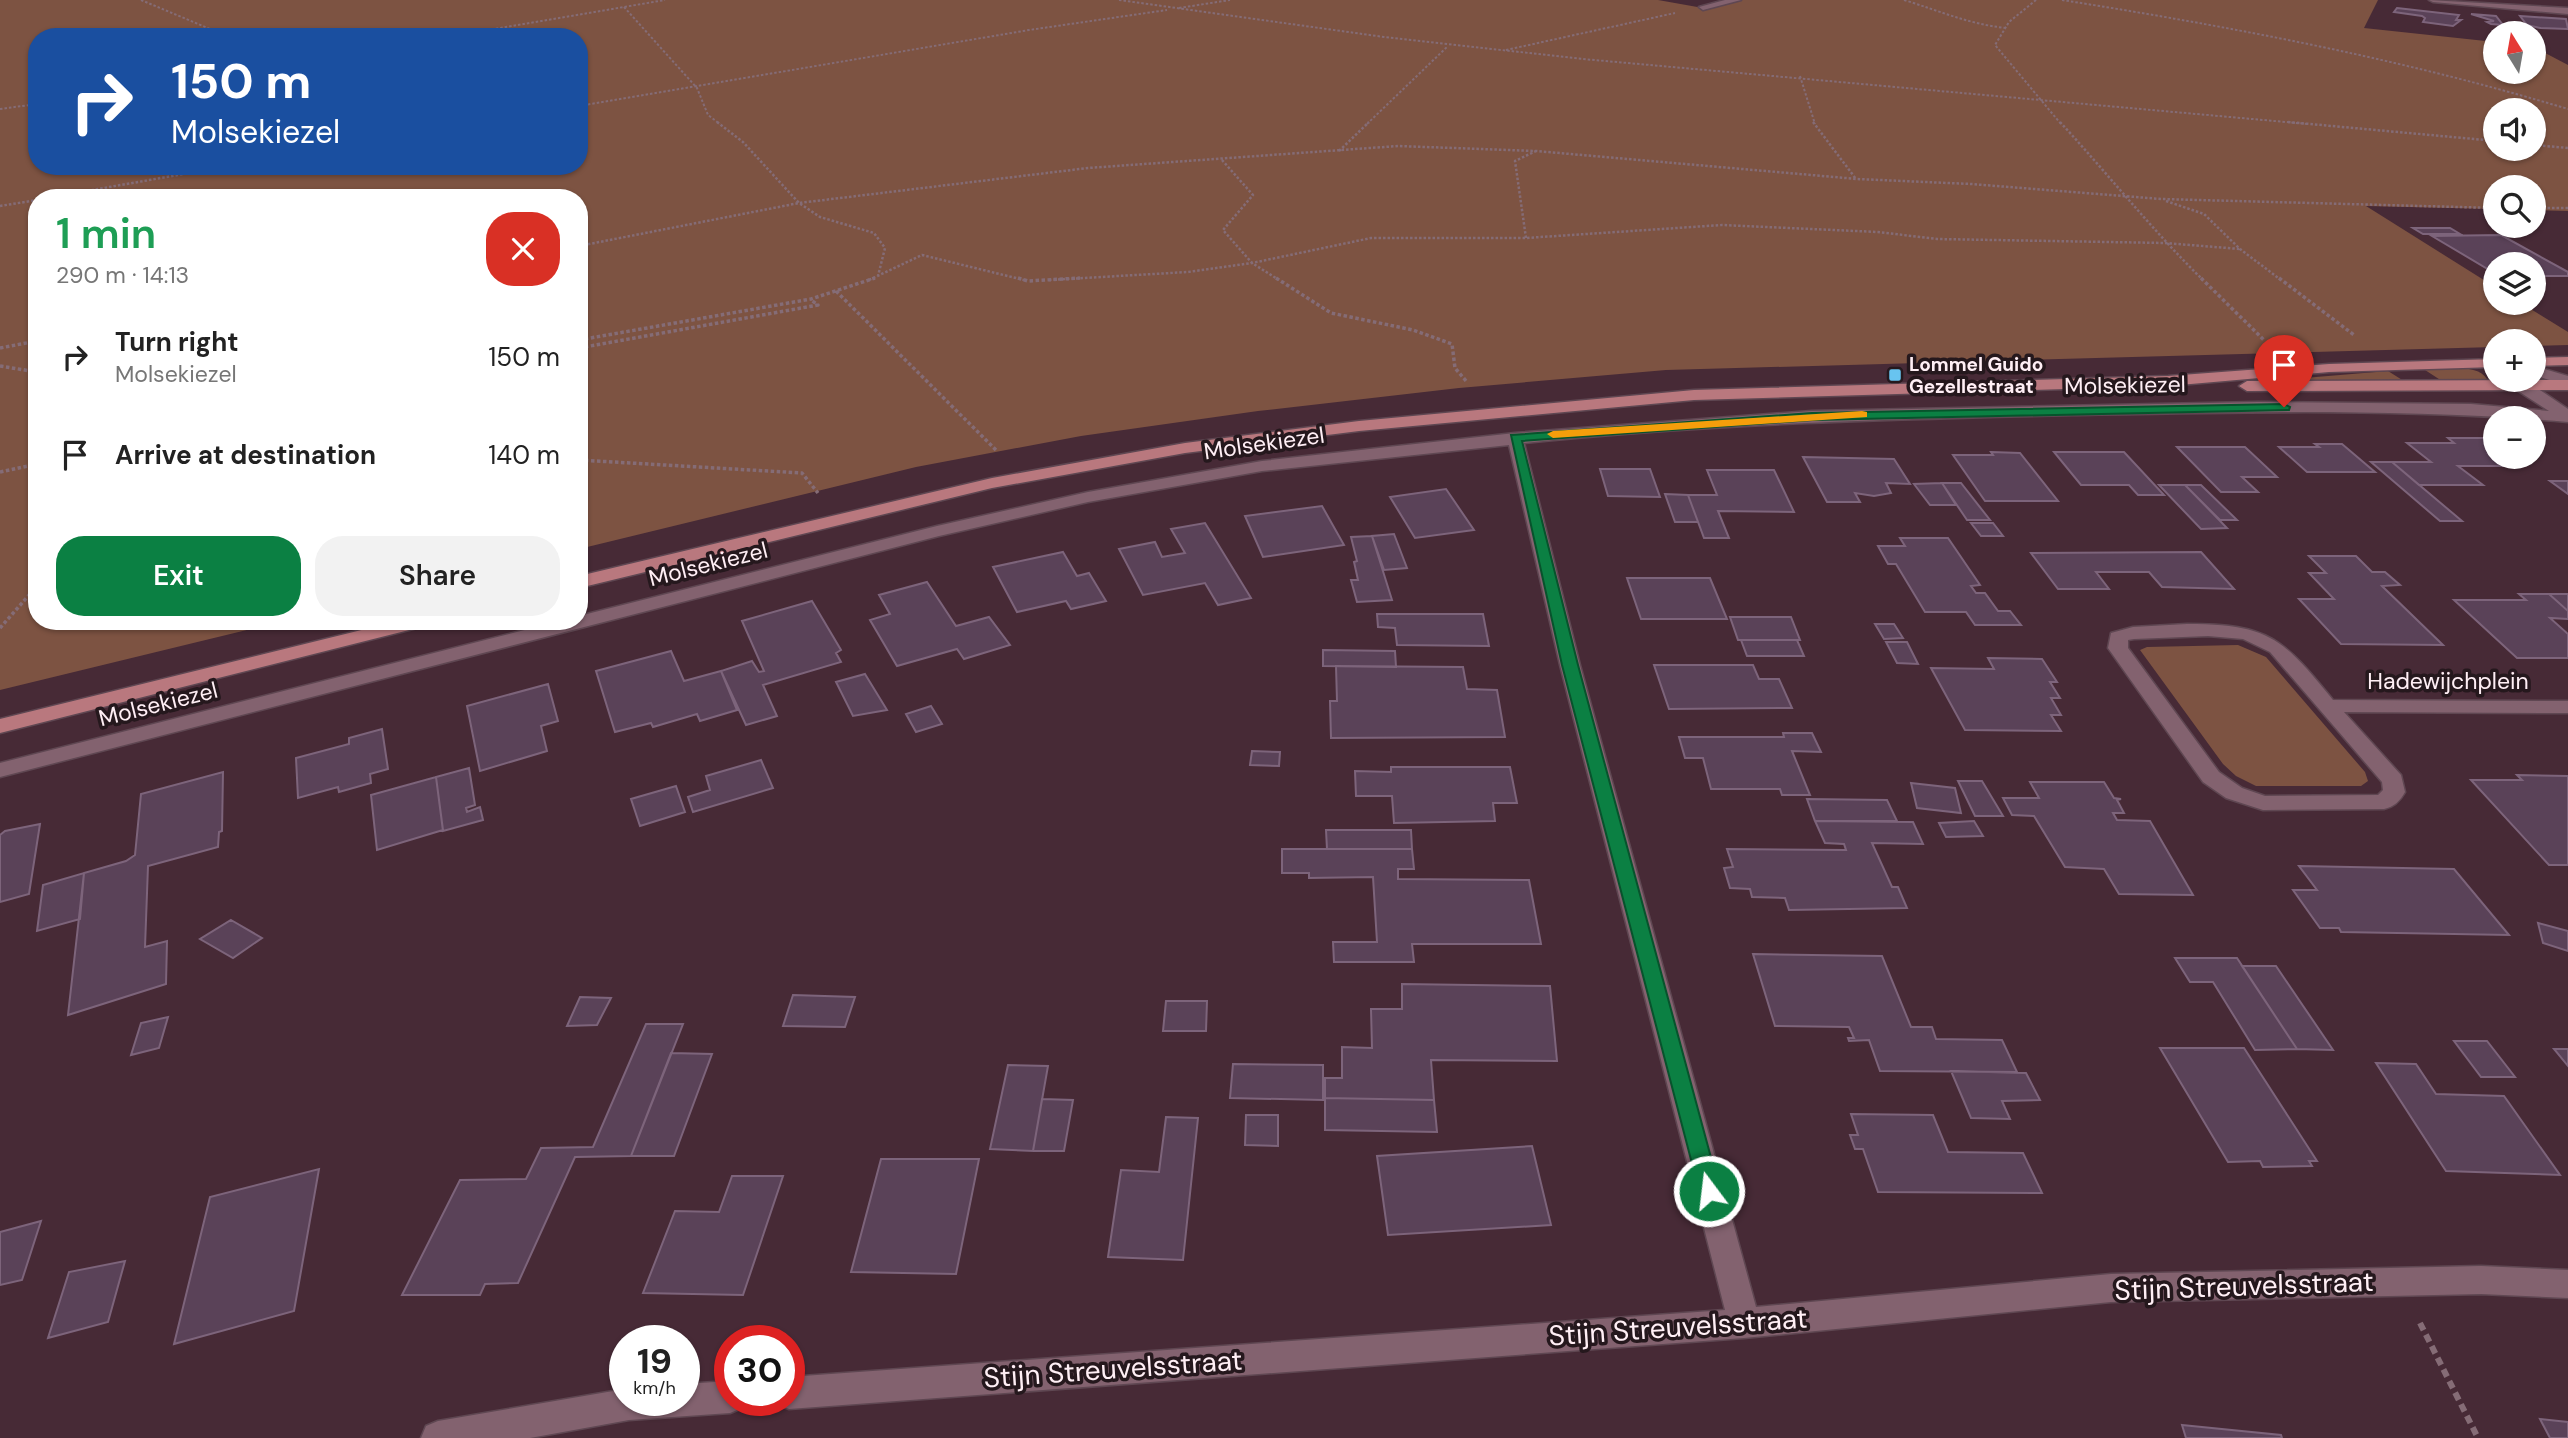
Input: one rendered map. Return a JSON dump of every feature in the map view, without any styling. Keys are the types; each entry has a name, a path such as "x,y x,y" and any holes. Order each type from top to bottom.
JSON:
{"main road":[{"path":"2546,362 2568,361"},
{"name":"Molsekiezel","path":"588,580 992,483 1161,452 1280,435 1694,395 2168,381 2353,367 2483,363"},
{"name":"Molsekiezel","path":"2168,381 2341,388 2483,384"},
{"name":"Molsekiezel","path":"2546,383 2568,383"},
{"name":"Molsekiezel","path":"0,726 386,630"}],"street":[{"path":"1703,7 1737,0"},
{"path":"2433,0 2568,11"},
{"path":"2548,0 2568,3"},
{"path":"2546,375 2568,383"},
{"path":"2532,392 2568,416"},
{"name":"Molsekiezel","path":"588,620 937,531 1088,497 1262,466 1515,438 1812,416 1997,411 2391,408 2471,409 2568,416"},
{"path":"1515,438 1570,665 1744,1323"},
{"name":"Molsekiezel","path":"0,770 549,630"},
{"path":"2236,632 2257,637 2277,647 2328,706 2393,780 2394,792 2384,802 2263,803 2234,793 2211,778 2118,648 2118,637 2133,633 2236,632"},
{"name":"Hadewijchplein","path":"2328,706 2568,707"},
{"name":"Stijn Streuvelsstraat","path":"805,1391 1744,1323 2111,1289 2482,1280 2568,1284"},
{"path":"438,1438 628,1404 714,1398"}],"path":[{"path":"141,0 208,28"},
{"path":"498,28 665,0"},
{"path":"1119,0 1502,51 2483,140"},
{"path":"588,105 1029,30 1230,0"},
{"path":"1905,0 1925,4 1970,24 2006,28"},
{"path":"2036,0 2006,28 1996,45 2039,100 2128,196 2165,243 2273,349"},
{"path":"2062,0 2384,57 2495,85 2568,109"},
{"path":"624,6 697,88 708,115 743,142 799,202 820,217 874,233 885,248 878,277"},
{"path":"1502,51 1703,7"},
{"path":"1339,150 1449,45"},
{"path":"1800,76 1813,122 1857,179"},
{"path":"0,109 28,104"},
{"path":"588,244 799,202 1088,168 1398,146 1536,151 1857,179 2161,199 2483,208"},
{"path":"2546,146 2568,148"},
{"path":"1526,238 1515,161 1536,151"},
{"path":"1221,160 1252,195 1223,230 1252,264 1331,313 1413,330 1452,344 1455,368 1468,383"},
{"path":"98,189 178,175"},
{"path":"2161,199 2204,214 2240,249 2358,339"},
{"path":"0,206 28,201"},
{"path":"2546,208 2568,208"},
{"path":"588,338 811,299 878,277 922,255 974,265 1028,281 1188,272 1252,264 1371,238 1526,238 1722,225 1878,232 1937,239 2165,243 2240,249"},
{"path":"836,291 1001,456"},
{"path":"588,346 818,306 811,299"},
{"path":"0,348 28,343"},
{"path":"0,366 28,371"},
{"path":"588,460 802,472 820,497"},
{"path":"0,472 28,466"},
{"path":"0,628 28,596"},
{"path":"2399,1282 2478,1438"}],"shaded area":[{"path":"0,0 1658,0 1703,8 1740,0 2378,0 2364,28 2483,41 2483,84 2546,84 2546,53 2568,65 2568,211 2546,210 2546,175 2483,175 2483,209 2366,206 2483,279 2483,315 2540,315 2568,332 2568,345 2546,346 2546,329 2483,329 2483,347 1666,370 1459,388 1258,411 1081,436 916,467 588,547 588,189 28,189 28,630 247,630 0,690"},
{"path":"2468,369 2483,375 2483,379 2445,383 2425,370"},
{"path":"2388,371 2407,383 2281,380"},
{"path":"2238,645 2266,657 2365,772 2368,781 2361,786 2256,786 2236,776 2223,764 2140,650 2147,647"}],"building":[{"path":"2397,8 2459,15 2456,20 2461,20 2453,26 2423,22 2425,18 2422,16 2394,12"},
{"path":"2471,14 2496,16 2500,21"},
{"path":"2520,16 2566,19 2568,29 2546,28 2546,21 2524,21"},
{"path":"2413,228 2450,228 2460,234 2423,234"},
{"path":"2483,235 2483,238 2506,238 2532,252 2483,252 2483,266 2432,236"},
{"path":"2546,260 2568,272 2568,276 2546,276"},
{"path":"2448,438 2483,438 2483,466 2458,466 2483,485 2419,485 2392,462 2431,462 2407,443 2454,443"},
{"path":"2315,444 2342,444 2375,472 2307,472 2279,447 2319,447"},
{"path":"2177,447 2245,447 2277,477 2242,477 2258,492 2221,492"},
{"path":"1991,452 2020,453 2058,501 1985,501 1953,455 1993,455"},
{"path":"2054,452 2124,452 2164,495 2138,495 2129,485 2081,485"},
{"path":"1803,457 1894,459 1910,484 1886,483 1891,493 1874,496 1855,493 1860,502 1827,502"},
{"path":"2371,462 2392,462 2462,521 2440,521"},
{"path":"1600,469 1650,469 1660,497 1608,496"},
{"path":"1707,470 1774,470 1794,512 1718,511 1729,538 1704,538 1688,495 1717,495"},
{"path":"2550,481 2568,481 2568,494"},
{"path":"1942,483 1956,505 1930,505 1914,484"},
{"path":"1942,483 1961,483 1990,520 1967,520"},
{"path":"2159,485 2185,485 2227,528 2201,529"},
{"path":"2185,485 2201,485 2237,520 2220,520"},
{"path":"1446,489 1474,530 1415,538 1390,497"},
{"path":"1665,494 1688,495 1698,522 1675,522"},
{"path":"1322,506 1344,545 1263,557 1245,516"},
{"path":"1205,523 1251,598 1218,605 1205,583 1143,595 1119,549 1155,542 1162,557 1185,553 1171,529"},
{"path":"1971,523 1993,523 2003,536 1981,536"},
{"path":"1394,534 1407,568 1384,570 1372,536"},
{"path":"1372,536 1392,600 1357,602 1351,580 1358,580 1351,537"},
{"path":"1900,538 1948,538 1980,585 1971,586 1976,593 1985,593 1998,611 2010,611 2021,625 1975,625 1966,612 1925,612 1896,564 1888,564 1878,546 1905,546"},
{"path":"1063,552 1077,576 1089,573 1106,601 1071,609 1066,601 1017,612 993,567"},
{"path":"2201,552 2234,589 2162,587 2149,572 2096,572 2109,589 2058,589 2031,553"},
{"path":"2309,556 2356,556 2372,572 2385,572 2400,585 2382,586 2443,645 2341,644 2299,599 2334,599 2309,573 2326,573"},
{"path":"1627,578 1710,578 1727,619 1641,619"},
{"path":"927,582 956,626 989,617 1010,645 964,659 957,649 897,666 870,620 890,614 879,595"},
{"path":"2519,594 2549,594 2568,611 2568,619 2550,618 2568,634 2568,658 2517,658 2454,600 2526,600"},
{"path":"2549,594 2568,594 2568,611"},
{"path":"812,601 841,650 836,653 841,662 763,685 777,716 746,725 721,671 752,661 759,672 764,671 742,621"},
{"path":"1377,614 1483,614 1489,646 1397,645 1395,628 1378,627"},
{"path":"1730,617 1791,617 1800,640 1738,640"},
{"path":"1875,624 1894,624 1903,638 1884,639"},
{"path":"1741,640 1797,640 1804,656 1747,656"},
{"path":"1886,642 1907,642 1918,664 1897,663"},
{"path":"1323,650 1395,651 1396,667 1323,666"},
{"path":"671,651 684,681 721,671 737,710 700,721 697,714 653,727 651,723 615,732 596,671"},
{"path":"1988,658 2042,659 2057,682 2050,682 2060,698 2051,698 2061,715 2051,715 2061,731 1965,730 1931,668 1994,669"},
{"path":"1654,665 1753,665 1759,679 1779,679 1792,708 1669,709"},
{"path":"1336,666 1463,667 1467,689 1497,690 1505,737 1331,738 1330,701 1337,701"},
{"path":"865,674 887,710 853,716 836,682"},
{"path":"548,684 558,721 541,726 547,751 480,771 467,706"},
{"path":"931,706 942,724 916,732 906,714"},
{"path":"382,729 388,769 370,774 371,783 339,792 338,787 298,798 296,758 349,744 349,738"},
{"path":"1783,733 1812,733 1821,752 1792,751 1810,795 1782,795 1780,789 1711,789 1703,758 1685,758 1679,737 1784,737"},
{"path":"1252,751 1280,752 1279,766 1250,765"},
{"path":"761,760 773,788 693,812 688,797 710,790 706,776"},
{"path":"1391,767 1510,767 1517,803 1493,803 1495,821 1394,823 1392,796 1356,796 1355,771 1391,772"},
{"path":"469,768 475,805 466,808 467,812 480,807 483,820 443,831 436,777"},
{"path":"223,772 222,831 219,832 218,847 148,866 145,947 167,941 166,984 68,1015 84,873 126,861 135,855 141,794"},
{"path":"2517,775 2568,776 2568,865 2549,865 2471,780 2522,780"},
{"path":"436,777 443,830 377,850 371,795"},
{"path":"1958,781 1982,781 2003,816 1975,816"},
{"path":"2030,782 2104,782 2114,798 2121,799 2117,800 2124,813 2113,813 2117,820 2150,821 2193,895 2119,894 2104,869 2065,867 2034,816 2012,815 2003,798 2039,798"},
{"path":"1911,783 1955,788 1961,813 1917,808"},
{"path":"676,786 685,812 640,826 631,799"},
{"path":"1807,799 1887,800 1897,821 1815,821"},
{"path":"1815,821 1913,822 1923,844 1872,843 1892,887 1898,887 1907,908 1789,910 1785,898 1752,897 1750,889 1730,888 1724,868 1733,867 1727,849 1846,850 1844,844 1825,843"},
{"path":"1974,821 1983,836 1946,837 1939,823"},
{"path":"40,824 29,894 0,902 0,835 5,831"},
{"path":"1326,830 1411,830 1412,849 1327,849"},
{"path":"1282,849 1412,849 1414,869 1398,869 1398,879 1529,880 1541,944 1412,944 1414,962 1334,962 1333,942 1377,942 1373,877 1309,878 1309,873 1282,873"},
{"path":"2299,866 2454,869 2509,935 2341,932 2339,928 2320,928 2293,890 2317,890"},
{"path":"84,873 80,919 37,931 43,885"},
{"path":"231,920 262,938 233,958 200,939"},
{"path":"2538,923 2568,931 2568,951 2543,943"},
{"path":"1753,954 1882,956 1911,1027 1932,1027 1936,1039 2002,1040 2017,1072 1880,1071 1869,1040 1849,1041 1848,1038 1854,1038 1849,1027 1775,1026"},
{"path":"2175,958 2237,958 2297,1049 2255,1050 2213,982 2190,982"},
{"path":"2242,966 2276,966 2333,1050 2297,1049"},
{"path":"1402,984 1550,986 1557,1061 1431,1060 1434,1100 1325,1098 1325,1078 1342,1078 1342,1047 1372,1048 1371,1009 1402,1009"},
{"path":"793,995 855,997 845,1027 783,1026"},
{"path":"580,997 611,998 597,1025 567,1026"},
{"path":"1166,1001 1207,1001 1206,1031 1163,1031"},
{"path":"168,1017 159,1048 131,1055 141,1023"},
{"path":"646,1024 683,1024 631,1156 575,1157 518,1283 485,1284 480,1295 402,1295 460,1180 526,1179 541,1148 593,1147"},
{"path":"2454,1041 2487,1041 2515,1077 2481,1077"},
{"path":"2160,1048 2244,1048 2317,1161 2309,1161 2312,1166 2263,1167 2260,1161 2228,1162"},
{"path":"2554,1049 2568,1049 2568,1066"},
{"path":"671,1053 712,1054 674,1156 631,1156"},
{"path":"2376,1063 2416,1064 2436,1094 2504,1096 2560,1175 2446,1171"},
{"path":"1233,1064 1323,1065 1323,1100 1230,1098"},
{"path":"1008,1065 1048,1066 1033,1151 990,1149"},
{"path":"1951,1071 2026,1073 2040,1100 2002,1101 2010,1119 1971,1118"},
{"path":"1325,1098 1434,1100 1437,1132 1325,1130"},
{"path":"1042,1099 1073,1100 1064,1151 1033,1151"},
{"path":"1851,1114 1933,1115 1948,1152 2023,1153 2042,1193 1878,1192 1863,1149 1855,1149 1850,1135 1858,1135"},
{"path":"1246,1115 1278,1115 1278,1146 1245,1145"},
{"path":"1166,1117 1198,1118 1183,1260 1108,1257 1121,1170 1159,1172"},
{"path":"1532,1146 1551,1225 1388,1235 1377,1156"},
{"path":"881,1159 979,1159 956,1274 851,1272"},
{"path":"319,1169 294,1311 174,1344 210,1197"},
{"path":"732,1176 783,1176 743,1295 643,1293 675,1211 719,1212"},
{"path":"41,1221 22,1280 0,1285 0,1232"},
{"path":"125,1261 108,1322 48,1338 69,1272"},
{"path":"2540,1419 2568,1422 2568,1438 2550,1438"},
{"path":"2182,1425 2281,1435 2282,1438 2186,1438"}],"slow traffic":[{"path":"1553,434 1862,415"}],"place":[{"name":"Lommel Guido Gezellestraat","path":"1895,375"}],"route":[{"path":"1709,1191 1570,665 1515,438 1812,416 2284,407"}]}
